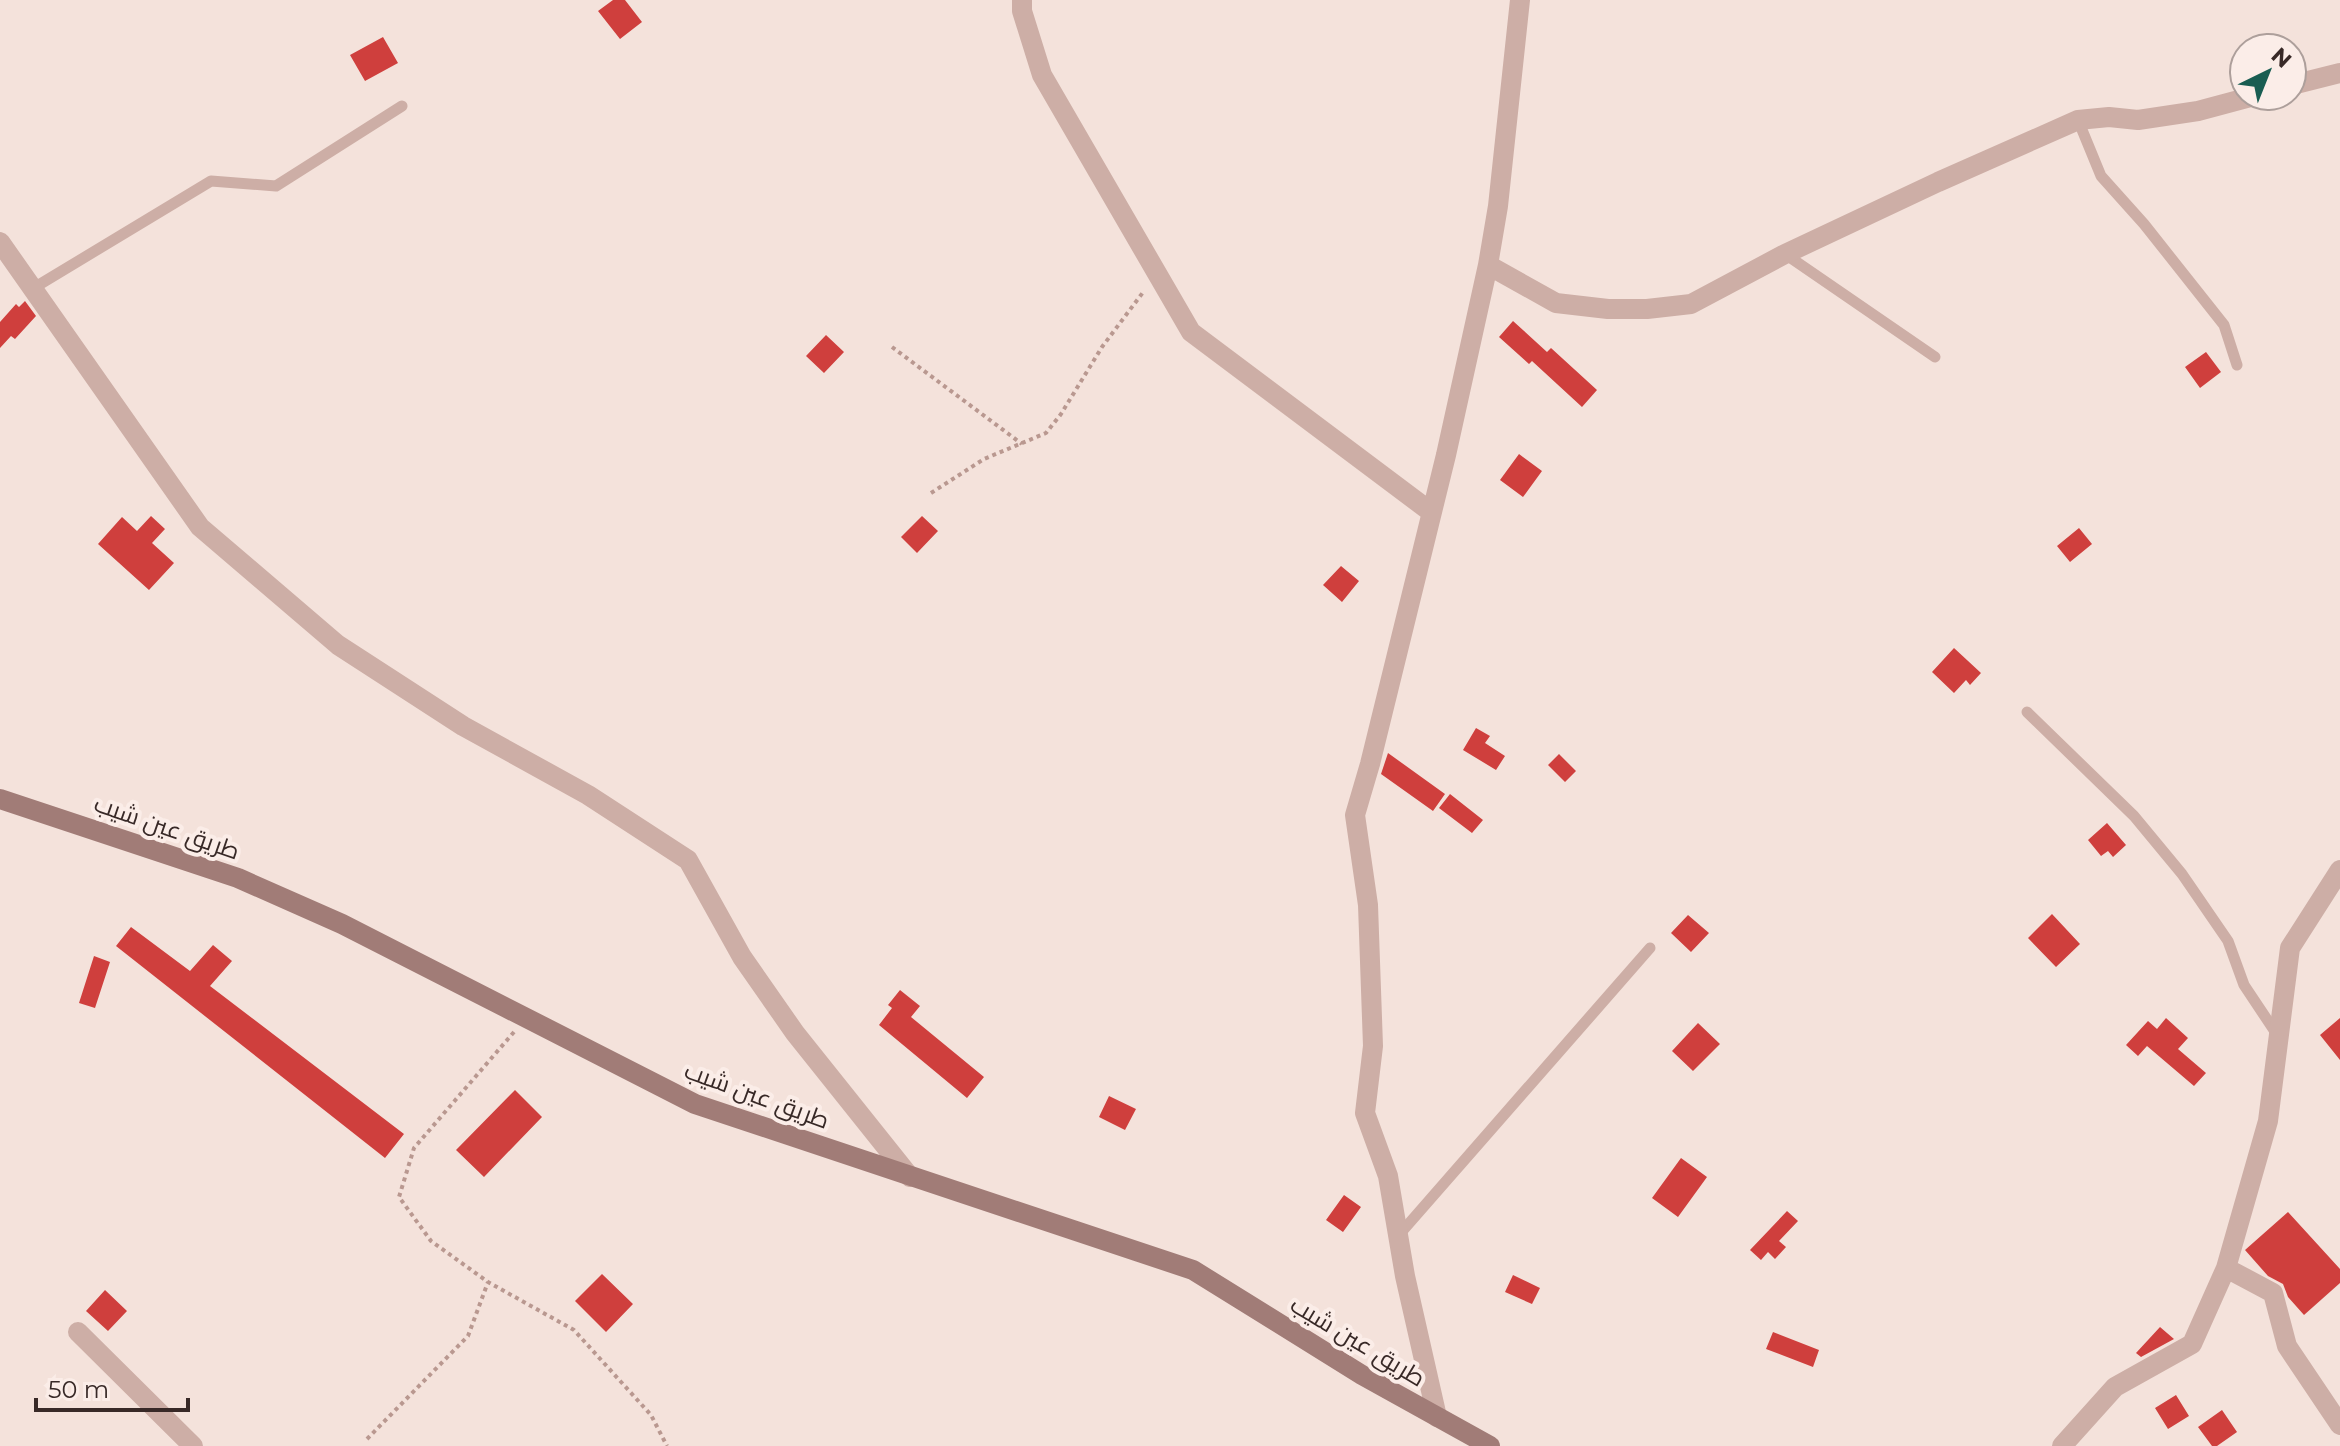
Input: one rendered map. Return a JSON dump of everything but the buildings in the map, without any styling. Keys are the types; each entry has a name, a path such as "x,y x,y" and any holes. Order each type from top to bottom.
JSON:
{"main road":[{"name":"طريق عين شيب","path":"0,799 238,878 342,924 695,1104 1193,1270 1362,1375 1490,1446"}],"street":[{"path":"1022,0 1022,11 1042,75 1191,332 1431,512"},
{"path":"1437,1417 1388,1176 1365,1113 1373,1046 1369,921 1355,815 1431,512 1488,265 1498,206 1520,0"},
{"path":"2308,81 2340,73"},
{"path":"1488,265 1556,303 1608,309 1691,304 1785,254 2078,120 2109,117 2138,120 2228,103"},
{"path":"0,242 200,527 338,645 463,726 588,795 688,860 742,957 795,1033 910,1177"},
{"path":"2062,1446 2115,1387 2192,1344 2226,1268 2268,1121 2290,948 2340,870"},
{"path":"2226,1268 2273,1293 2287,1346 2340,1425"},
{"path":"78,1332 193,1446"}],"lane":[{"path":"32,289 211,181 276,186 402,106"},
{"path":"2078,120 2101,176 2144,224 2224,325 2237,365"},
{"path":"1785,254 1935,357"},
{"path":"2027,712 2134,816 2182,874 2228,941 2244,985 2279,1036"},
{"path":"1398,1236 1650,948"}],"path":[{"path":"931,493 984,459 1046,433 1102,347 1157,273"},
{"path":"892,347 1022,444"},
{"path":"526,1019 414,1148 399,1197 431,1241 488,1282 574,1330 651,1415 667,1446"},
{"path":"367,1439 468,1336 488,1282"}]}
